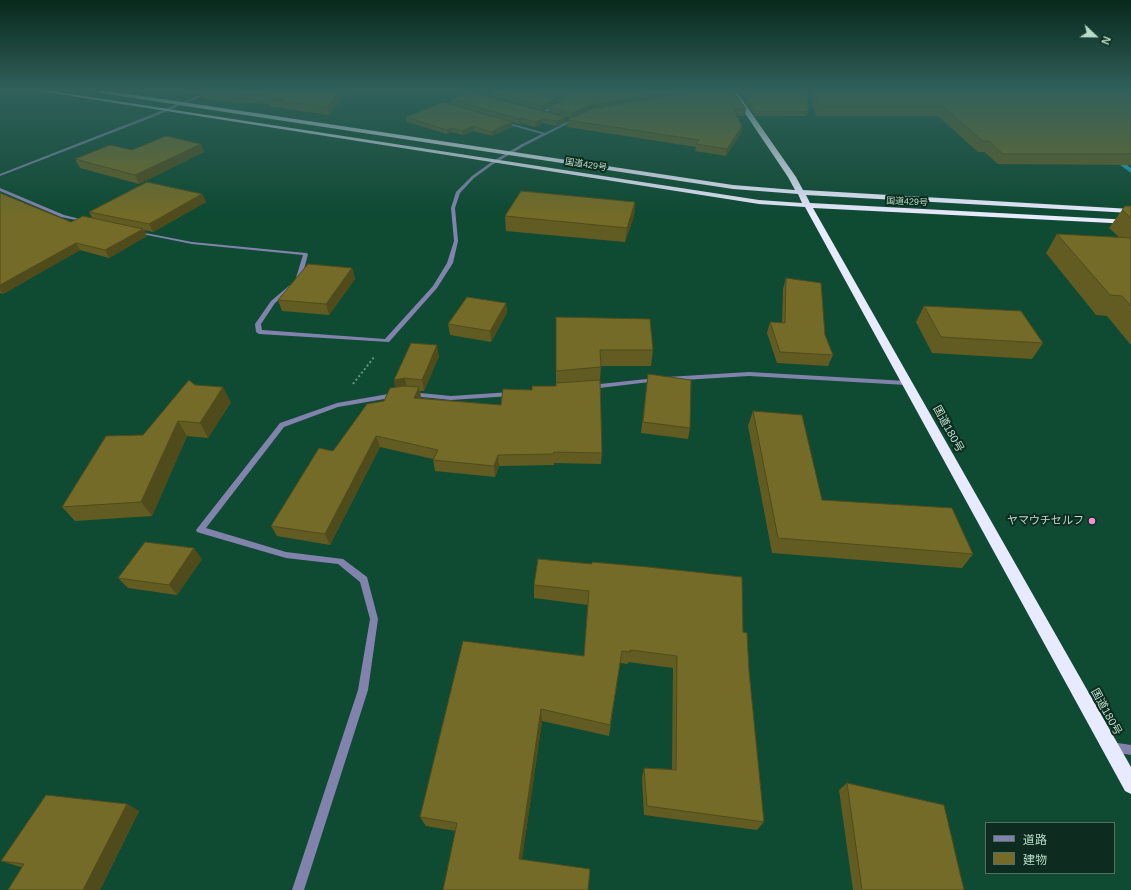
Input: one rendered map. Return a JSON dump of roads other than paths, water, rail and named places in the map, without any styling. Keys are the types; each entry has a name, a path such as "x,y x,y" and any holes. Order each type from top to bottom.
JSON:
{"highway":[{"name":"国道429号","path":"315,133 759,202 1131,222"},
{"name":"国道429号","path":"376,133 733,187 845,196 1131,210"},
{"name":"国道180号","path":"762,133 792,177 1131,785"}],"street":[{"path":"0,175 108,133"},
{"path":"540,133 545,134"},
{"path":"131,230 192,243 306,254 298,280 274,302 258,324 259,332 387,341 435,287 450,263 456,241 453,208 458,193 473,177 497,160 548,133"},
{"path":"0,189 63,216 93,222"},
{"path":"582,388 683,377 749,374 906,383"},
{"path":"407,393 451,398 521,393"},
{"path":"298,890 363,690 374,619 364,580 340,561 286,555 200,530 282,425 337,405 400,394"},
{"path":"1110,747 1131,750"}],"waterway":[{"path":"1113,157 1131,171"}],"place":[{"name":"ヤマウチセルフ","path":"1092,521"}]}
